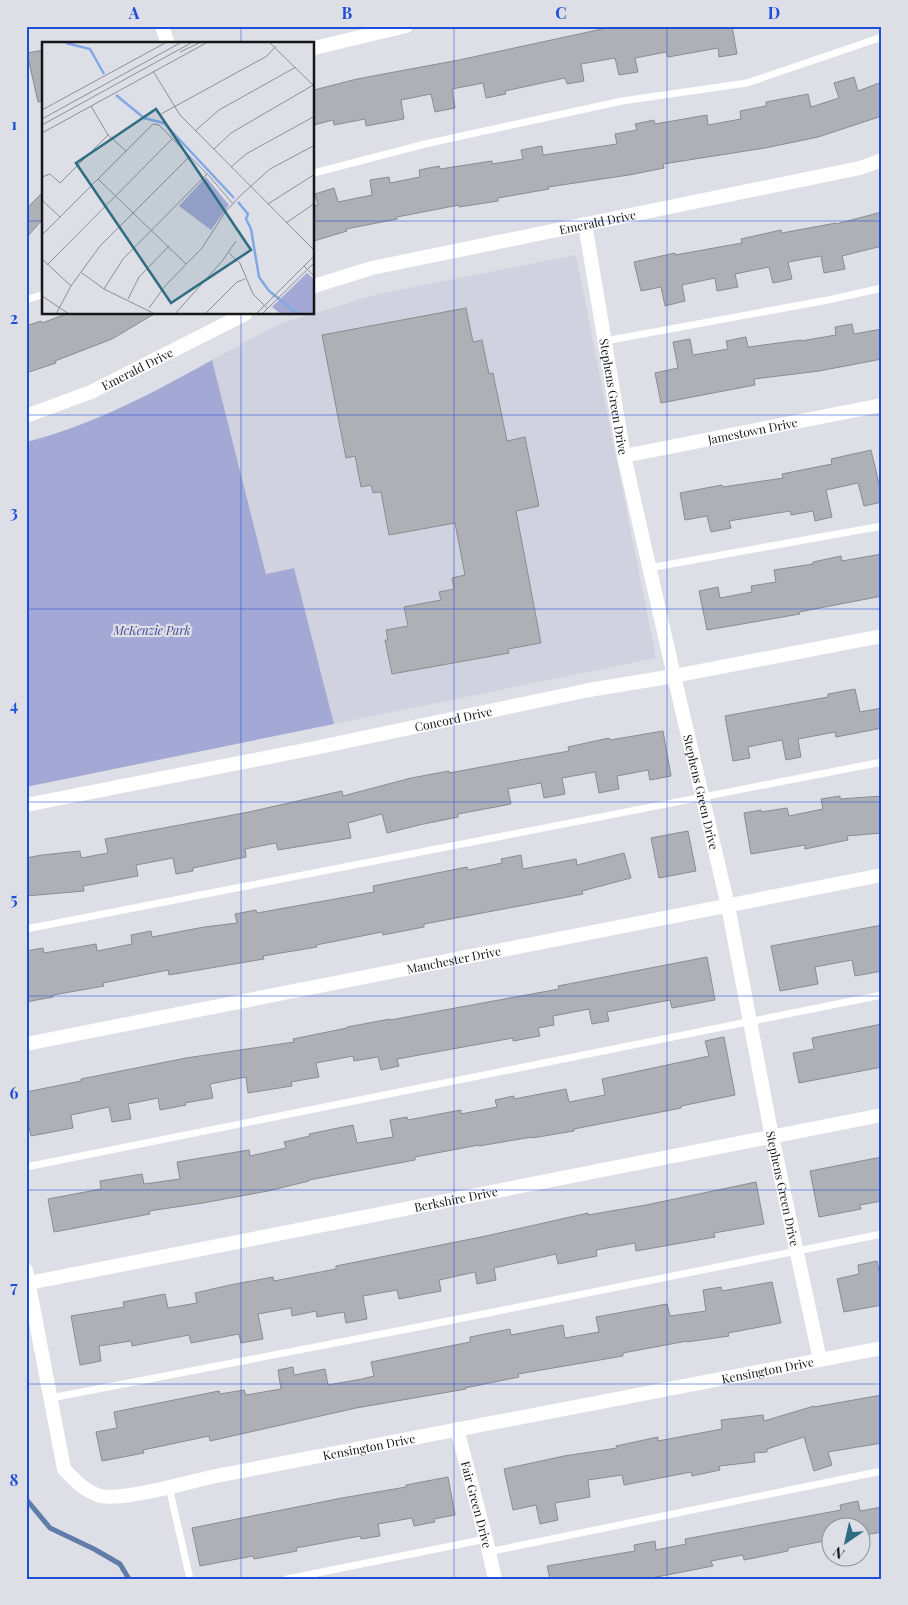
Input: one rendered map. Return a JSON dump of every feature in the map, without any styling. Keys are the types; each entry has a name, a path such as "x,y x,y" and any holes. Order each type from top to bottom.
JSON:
{"street":[{"path":"162,26 167,42"},
{"path":"315,48 406,26"},
{"name":"Emerald Drive","path":"315,286 372,268 860,168 882,160"},
{"name":"Stephens Green Drive","path":"585,224 624,456 728,906 772,1137 798,1250 820,1360"},
{"name":"Emerald Drive","path":"26,416 91,392 243,315"},
{"name":"Jamestown Drive","path":"624,456 882,405"},
{"name":"Concord Drive","path":"26,805 315,748 589,690 674,676 882,636"},
{"name":"Manchester Drive","path":"26,1044 882,875"},
{"name":"Berkshire Drive","path":"28,1277 882,1115"},
{"name":"Kensington Drive","path":"28,1277 64,1469 80,1486 100,1496 123,1497 216,1476 882,1348"},
{"name":"Fair Green Drive","path":"457,1429 495,1579"}],"lane":[{"path":"315,173 425,144 622,101 747,83 882,37"},
{"path":"604,341 833,299 882,288"},
{"path":"26,300 42,295"},
{"path":"649,568 882,526"},
{"path":"26,930 882,762"},
{"path":"26,1168 882,995"},
{"path":"51,1398 882,1234"},
{"path":"287,1579 487,1545 882,1471"},
{"path":"169,1486 190,1579"}],"shaded area":[{"path":"576,255 656,658 334,724 294,568 266,575 212,360 279,324 309,315 315,315 315,313 378,294"}],"green space":[{"name":"McKenzie Park","path":"212,360 266,574 294,568 334,724 26,787 26,442 75,427 122,407"}],"building":[{"path":"616,26 732,26 737,54 719,57 718,48 668,57 666,52 635,58 638,72 619,75 615,58 581,64 584,81 567,84 565,78 505,91 506,94 486,98 483,83 452,89 455,108 435,112 431,94 401,100 404,119 366,126 365,119 334,125 333,120 315,125 315,90 357,79 459,60"},
{"path":"42,50 42,101 38,102 27,53"},
{"path":"854,77 858,91 882,82 882,116 818,137 765,148 663,164 664,168 629,175 548,187 549,189 498,198 498,201 459,207 459,205 397,217 397,219 346,229 347,231 315,241 315,206 318,205 315,194 334,188 338,202 372,195 370,180 389,177 390,183 420,177 419,170 439,166 440,169 492,161 492,164 523,159 521,150 542,146 543,155 617,144 615,134 637,130 635,124 654,120 655,124 707,115 708,125 741,119 740,111 766,106 766,102 808,94 811,107 839,98 834,83"},
{"path":"42,193 42,220 26,238 26,209"},
{"path":"882,212 882,246 842,256 845,269 824,273 821,256 788,262 792,279 773,283 769,267 735,274 738,287 717,291 715,278 682,285 685,301 665,306 661,287 641,291 634,262 675,253 675,255 742,243 741,239 781,230 782,233 836,224"},
{"path":"466,308 473,342 482,340 489,374 493,373 507,441 525,437 539,506 516,511 541,643 508,649 509,653 392,674 385,640 388,640 386,630 408,626 404,607 441,600 439,592 454,589 452,578 465,575 455,523 389,535 381,492 373,493 371,485 361,487 355,456 346,458 322,335"},
{"path":"63,315 152,315 112,339 55,361 56,363 26,373 26,326 41,321 42,323"},
{"path":"852,324 854,334 882,329 882,359 819,371 754,379 755,385 661,403 655,373 678,368 673,342 690,339 693,355 728,349 726,341 746,337 748,347 836,335 835,327"},
{"path":"871,450 882,502 864,506 858,483 826,490 832,517 815,521 813,511 791,515 790,511 729,521 731,528 711,532 707,516 685,520 680,493 722,485 723,487 783,478 782,474 832,464 831,459"},
{"path":"882,554 882,596 799,612 800,614 707,630 699,591 718,587 720,598 752,592 751,586 776,582 774,570 813,564 813,562 841,556 842,561"},
{"path":"855,689 860,712 882,708 882,728 836,737 835,732 798,739 801,757 786,760 782,740 748,747 750,758 733,761 725,716 828,697 828,694"},
{"path":"663,731 671,776 650,780 648,770 617,776 619,789 599,793 595,772 562,778 565,794 544,798 541,783 508,789 511,804 458,814 458,817 387,833 382,814 348,823 351,838 278,850 276,843 245,849 246,857 193,868 193,871 176,874 173,858 136,865 138,876 83,886 84,891 26,896 26,858 80,851 81,858 108,853 105,839 249,812 342,791 343,796 411,778 569,751 568,747 609,738 610,740"},
{"path":"840,796 840,799 882,796 882,833 847,836 848,840 805,849 805,845 751,854 744,813 787,808 789,816 823,809 821,799"},
{"path":"688,831 696,871 659,878 651,838"},
{"path":"624,853 631,878 582,891 583,894 424,924 424,927 383,935 382,932 316,945 317,947 263,956 264,959 169,975 168,970 103,983 104,986 26,1002 26,951 43,948 44,953 96,944 97,951 132,944 131,935 151,931 152,937 237,923 235,914 256,910 257,913 374,892 373,886 467,867 468,870 502,863 501,859 521,855 523,869 576,859 577,865"},
{"path":"882,925 882,971 855,976 852,960 815,967 818,984 780,991 771,946"},
{"path":"707,957 715,1000 672,1008 670,1000 607,1012 609,1021 592,1024 589,1009 553,1016 554,1025 538,1028 540,1036 513,1041 513,1038 397,1059 399,1066 381,1070 378,1057 354,1061 353,1056 316,1063 319,1077 291,1082 292,1086 248,1093 246,1077 210,1084 213,1098 160,1110 158,1098 128,1104 131,1119 112,1122 109,1107 71,1115 73,1128 31,1136 26,1114 26,1092 186,1058 294,1042 293,1039 347,1027 559,989 558,986"},
{"path":"882,1024 882,1067 799,1083 793,1053 814,1049 812,1038"},
{"path":"724,1037 735,1095 681,1106 681,1108 574,1129 574,1131 479,1145 415,1157 415,1160 309,1180 268,1191 149,1211 150,1214 54,1232 48,1199 101,1189 100,1181 142,1174 144,1184 180,1179 177,1162 249,1150 250,1156 286,1148 284,1142 310,1136 309,1134 353,1125 357,1143 393,1137 390,1120 407,1117 408,1120 461,1110 461,1114 497,1107 495,1100 514,1096 514,1099 566,1089 569,1102 605,1095 602,1079 709,1056 705,1041"},
{"path":"882,1157 882,1201 860,1205 861,1209 819,1217 810,1171"},
{"path":"756,1182 764,1224 714,1233 715,1237 636,1251 635,1243 596,1250 597,1256 558,1264 556,1254 494,1268 496,1280 477,1284 475,1272 439,1280 441,1291 399,1299 397,1290 363,1296 367,1319 346,1323 344,1312 317,1317 316,1311 292,1316 291,1308 258,1314 263,1339 241,1343 239,1334 191,1343 189,1335 132,1346 131,1341 99,1346 101,1361 80,1365 71,1316 124,1307 123,1302 165,1294 168,1308 197,1303 195,1293 230,1285 273,1277 274,1281 336,1269 336,1266 486,1236 588,1213 588,1215 646,1205"},
{"path":"877,1261 882,1285 882,1305 844,1312 837,1279 859,1274 858,1265"},
{"path":"772,1282 781,1323 728,1333 729,1336 687,1341 623,1353 623,1356 518,1374 519,1377 466,1389 356,1408 210,1441 209,1436 143,1450 144,1453 102,1461 96,1432 117,1428 114,1412 219,1391 220,1394 244,1390 246,1395 281,1389 278,1370 293,1367 294,1375 325,1369 328,1385 362,1379 374,1376 371,1362 470,1342 470,1337 510,1329 511,1335 563,1325 565,1338 599,1332 596,1317 667,1304 670,1316 706,1311 703,1290 721,1287 722,1291"},
{"path":"882,1395 882,1443 828,1452 832,1465 814,1471 804,1437 767,1449 767,1452 754,1453 755,1462 719,1466 720,1470 692,1476 691,1472 624,1485 622,1475 588,1480 590,1497 555,1503 558,1520 540,1524 536,1505 513,1510 504,1469 564,1456 617,1448 616,1446 658,1437 658,1441 722,1429 721,1420 763,1415 764,1421 814,1406"},
{"path":"448,1477 455,1515 434,1519 435,1522 414,1526 412,1518 378,1524 380,1536 361,1539 360,1536 296,1548 297,1551 254,1559 253,1556 200,1566 192,1528 406,1487 406,1485"},
{"path":"858,1501 860,1511 882,1507 882,1532 870,1534 870,1518 820,1518 820,1542 788,1548 788,1551 744,1560 743,1555 711,1561 713,1566 646,1579 550,1579 547,1566 635,1551 634,1545 655,1541 656,1550 686,1544 685,1539 841,1510 840,1505"}],"waterway":[{"path":"26,1499 50,1528 120,1564 129,1579"}]}
